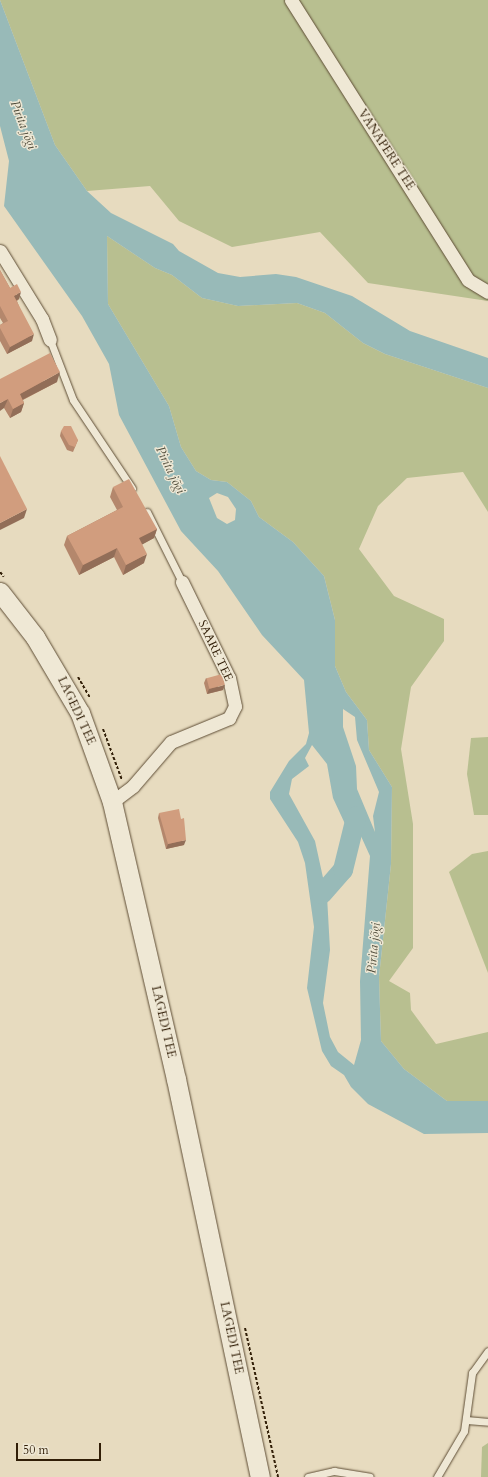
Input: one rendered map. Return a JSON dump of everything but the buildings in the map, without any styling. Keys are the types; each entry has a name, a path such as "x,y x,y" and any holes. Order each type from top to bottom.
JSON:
{"street":[{"name":"VANAPERE TEE","path":"291,0 468,280 488,292"},
{"path":"1,256 42,319 50,340"},
{"name":"SAARE TEE","path":"112,802 129,789 171,742 228,718 235,706 229,678 182,582"},
{"name":"LAGEDI TEE","path":"0,592 36,637 80,713 112,802 176,1079 260,1477"}],"lane":[{"path":"50,340 73,400 138,498 182,582"},
{"path":"437,1477 467,1420 472,1373 488,1351"},
{"path":"467,1420 488,1422"},
{"path":"308,1477 334,1471 370,1477"}],"green space":[{"path":"0,0 488,0 488,301 368,283 320,232 232,247 179,221 150,186 87,191 55,145"},
{"path":"107,236 155,268 172,275 202,298 238,306 297,303 325,313 363,343 385,354 488,388 488,512 463,472 407,478 378,506 359,549 394,596 444,619 444,641 411,687 401,749 413,824 413,948 389,981 410,993 411,1010 436,1044 488,1032 488,1101 447,1101 404,1069 381,1041 379,977 391,864 392,787 369,750 367,720 346,692 335,666 335,620 324,576 293,542 259,517 251,501 227,482 211,480 196,471 181,447 169,406 108,304"},
{"path":"488,737 488,815 474,815 467,774 471,738"},
{"path":"488,851 488,973 449,872 472,854"},
{"path":"488,1443 488,1477 481,1477 482,1447"}],"water":[{"path":"0,0 55,145 87,191 111,213 173,244 179,251 218,273 240,277 276,274 296,277 352,296 410,331 488,358 488,388 385,354 363,343 325,313 297,303 238,306 202,298 172,275 155,268 107,236 108,304 169,406 181,447 196,471 211,480 227,482 251,501 259,517 293,542 324,576 335,620 335,666 346,692 367,720 369,750 392,787 391,864 379,977 381,1041 404,1069 447,1101 488,1101 488,1133 424,1134 368,1104 351,1087 344,1075 331,1066 322,1051 307,988 314,927 305,863 298,842 270,799 270,792 289,761 306,744 309,733 304,680 262,635 218,571 181,531 119,415 109,364 82,316 4,206 9,161 0,126","holes":["217,493 228,497 236,509 235,520 227,524 217,518 209,498","343,709 355,717 357,740 379,792 373,816 375,832 357,789 356,766 343,727","312,745 327,764 333,798 346,826 360,834 370,856 360,981 361,1040 354,1065 338,1052 330,1037 323,1003 330,950 327,896 315,841 289,794 292,779 309,766 305,758"]}],"waterway":[{"name":"Pirita jõgi","path":"322,894 343,870 356,817"}]}
